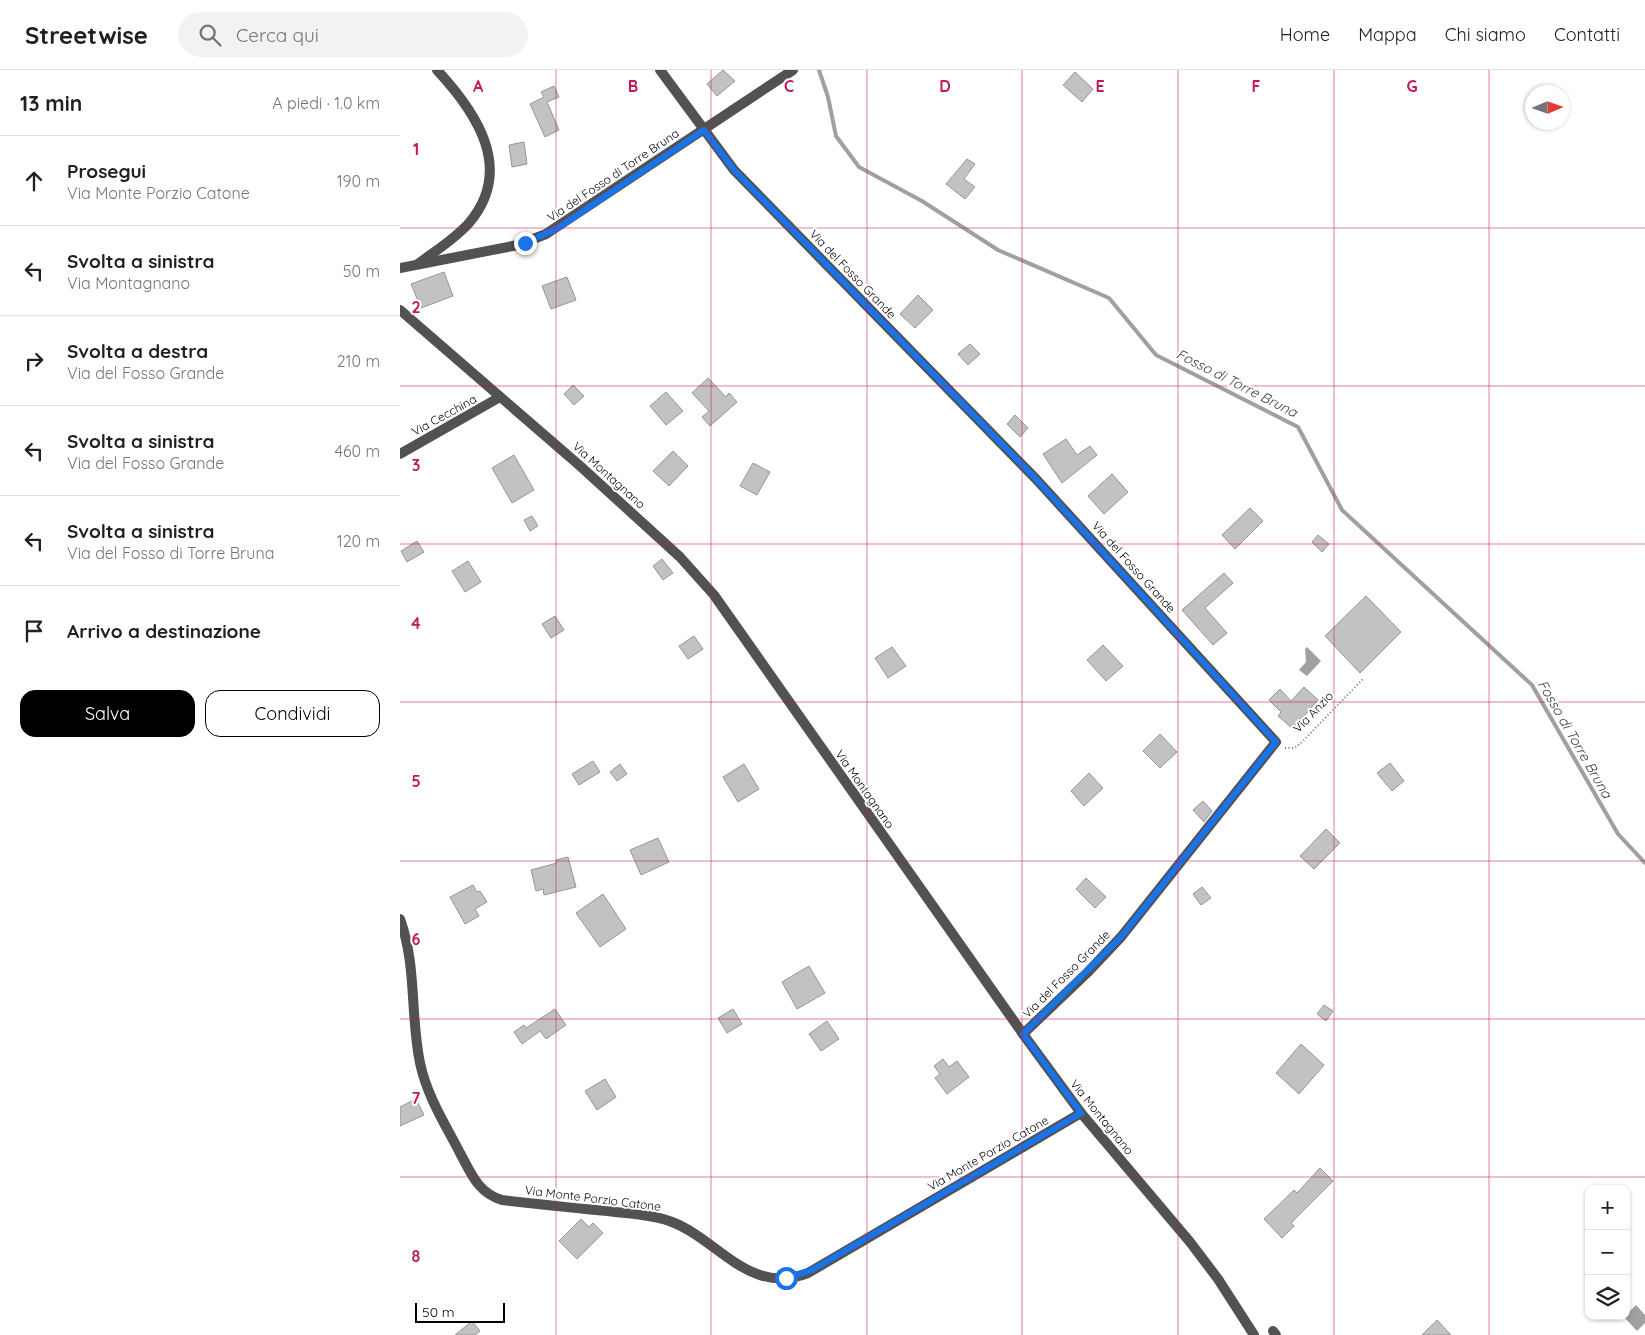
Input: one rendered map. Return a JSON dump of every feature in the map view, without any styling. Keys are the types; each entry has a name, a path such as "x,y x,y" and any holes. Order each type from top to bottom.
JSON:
{"street":[{"path":"415,266 469,223 483,200 489,178 489,158 480,128 464,102 437,70"},
{"name":"Via del Fosso Grande","path":"660,70 734,170 1036,479 1279,745 1121,937 1023,1034"},
{"name":"Via del Fosso di Torre Bruna","path":"400,268 518,245 539,238 558,228 793,70"},
{"name":"Via Montagnano","path":"400,310 567,454 673,551 714,594 1023,1034 1081,1113 1190,1242 1218,1279 1254,1335"},
{"name":"Via Cecchina","path":"400,454 500,397"},
{"name":"Via Monte Porzio Catone","path":"400,919 412,966 419,1056 426,1086 480,1188 502,1200 664,1219 689,1231 740,1267 763,1276 786,1278 808,1272 1081,1113"}],"path":[{"name":"Via Anzio","path":"1279,745 1290,748 1300,744 1363,680"}],"shaded area":[{"path":"1307,647 1321,661 1307,676 1299,670 1306,662 1305,649"},
{"path":"1636,1305 1645,1315 1645,1323 1637,1331 1627,1320 1630,1320 1630,1311"}],"building":[{"path":"723,70 735,81 717,96 707,84"},
{"path":"1075,72 1093,89 1082,102 1063,85"},
{"path":"554,86 559,97 547,102 559,130 545,137 530,104 544,97 541,92"},
{"path":"524,142 527,164 512,167 509,145"},
{"path":"967,159 975,164 964,179 975,187 965,199 946,184"},
{"path":"444,272 453,296 421,308 411,284"},
{"path":"567,277 576,300 551,309 542,286"},
{"path":"918,295 933,310 915,328 900,314"},
{"path":"970,344 980,354 968,365 958,354"},
{"path":"708,378 726,397 729,393 737,402 710,426 702,417 709,411 692,393"},
{"path":"573,385 584,396 574,405 564,394"},
{"path":"666,392 683,411 666,425 650,406"},
{"path":"1015,415 1028,428 1020,437 1007,424"},
{"path":"1066,439 1077,455 1090,446 1097,455 1062,483 1043,454"},
{"path":"673,451 688,466 669,486 653,471"},
{"path":"514,455 534,490 512,503 492,468"},
{"path":"753,463 770,472 757,495 740,486"},
{"path":"1112,474 1128,492 1104,514 1088,496"},
{"path":"1250,508 1263,521 1235,549 1222,535"},
{"path":"532,516 538,526 530,531 524,520"},
{"path":"1318,535 1329,544 1322,552 1312,542"},
{"path":"417,541 424,552 407,562 401,551"},
{"path":"662,559 673,573 663,580 653,566"},
{"path":"468,561 481,582 465,592 452,571"},
{"path":"1224,573 1233,583 1205,608 1227,633 1213,645 1182,610"},
{"path":"1366,596 1401,632 1360,673 1325,636"},
{"path":"555,616 564,630 551,638 542,624"},
{"path":"694,636 703,649 688,659 679,646"},
{"path":"1103,645 1123,666 1106,681 1087,660"},
{"path":"892,647 906,666 888,678 875,658"},
{"path":"1304,687 1318,700 1293,729 1278,716 1281,712 1269,700 1280,689 1291,701"},
{"path":"1160,734 1177,752 1160,768 1143,751"},
{"path":"593,761 600,772 579,785 572,774"},
{"path":"1390,763 1404,781 1392,791 1377,773"},
{"path":"620,764 627,774 617,781 610,772"},
{"path":"744,764 759,789 738,802 723,777"},
{"path":"1089,773 1103,788 1084,806 1071,791"},
{"path":"1203,801 1212,811 1204,822 1193,810"},
{"path":"1326,829 1340,843 1314,869 1300,856"},
{"path":"658,838 669,862 641,875 630,850"},
{"path":"568,857 576,887 544,895 543,889 536,891 531,870 557,863 556,860"},
{"path":"1086,878 1106,897 1095,908 1076,889"},
{"path":"473,885 477,892 480,891 487,902 475,909 479,916 465,924 450,897"},
{"path":"1202,887 1211,898 1201,905 1193,894"},
{"path":"603,894 626,929 600,947 576,913"},
{"path":"809,966 825,993 797,1009 782,982"},
{"path":"1324,1005 1333,1011 1326,1021 1317,1014"},
{"path":"555,1009 566,1025 546,1039 540,1031 522,1044 514,1032 524,1025 526,1028"},
{"path":"733,1009 742,1024 727,1033 718,1018"},
{"path":"827,1021 839,1039 821,1051 809,1034"},
{"path":"1301,1044 1324,1065 1299,1094 1276,1073"},
{"path":"943,1059 949,1067 957,1061 969,1077 947,1094 935,1078 940,1074 934,1066"},
{"path":"605,1079 616,1097 597,1110 585,1091"},
{"path":"416,1099 424,1115 400,1126 400,1107"},
{"path":"1320,1168 1333,1181 1291,1223 1294,1226 1282,1238 1264,1219 1294,1190 1297,1193"},
{"path":"581,1219 589,1227 593,1223 603,1233 577,1259 559,1241"},
{"path":"1437,1320 1451,1335 1422,1335"},
{"path":"472,1321 480,1331 475,1335 455,1335"}],"waterway":[{"name":"Fosso di Torre Bruna","path":"819,70 828,97 836,136 859,167 922,201 998,250 1109,298 1156,355 1298,427 1342,510 1532,685 1618,834 1645,863"}],"route":[{"path":"525,243 558,228 704,130 734,170 1036,479 1276,742 1121,937 1087,973 1023,1034 1081,1113 812,1270 798,1276 786,1278"}]}
